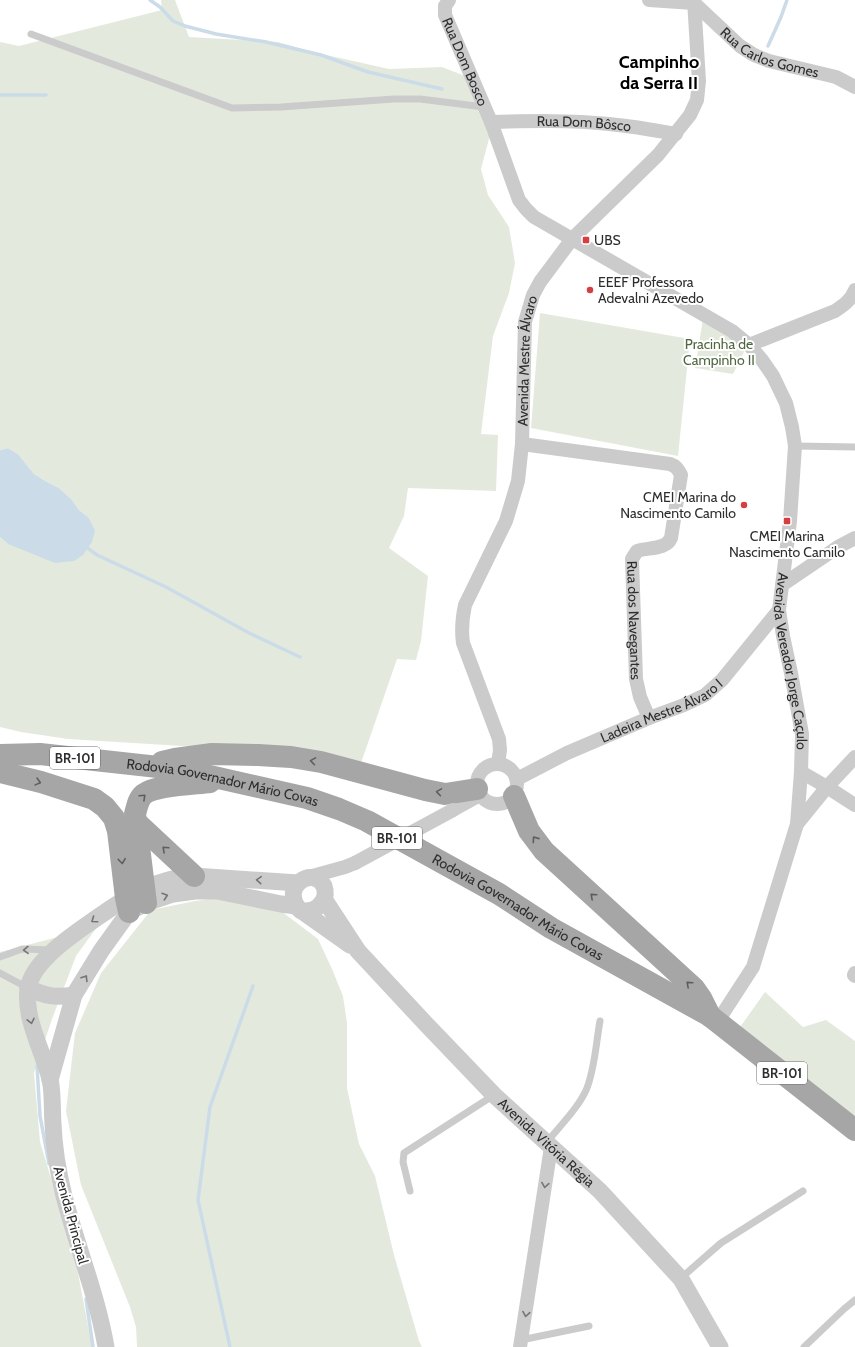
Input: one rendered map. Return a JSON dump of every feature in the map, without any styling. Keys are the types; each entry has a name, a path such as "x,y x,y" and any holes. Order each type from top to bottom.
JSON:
{"main road":[{"name":"Rodovia Governador Mário Covas","path":"5,752 40,754 183,770 307,798 340,809 367,821 499,894 550,928 714,1019 855,1130"},
{"path":"149,766 175,759 212,754 277,756 321,762 445,794 478,792"},
{"path":"0,772 41,782 94,799 106,807 114,818 136,900"},
{"path":"136,900 134,814 138,802 145,794 159,788 229,780"},
{"path":"515,788 530,831 544,852 694,988 714,1019"},
{"path":"135,821 194,876"}],"street":[{"name":"Rua Dom Bosco","path":"448,0 445,6 445,15 491,122"},
{"path":"649,0 694,2"},
{"name":"Rua Carlos Gomes","path":"694,2 740,46 754,55 769,61 836,77 855,87"},
{"name":"Avenida Mestre Álvaro","path":"498,764 500,750 499,739 463,643 461,630 465,605 506,521 513,502 518,481 522,444 526,322 529,307 540,282 572,239 658,155 690,116 697,100 699,81 694,2"},
{"path":"491,122 519,200 534,217 572,239"},
{"name":"Rua Dom Bôsco","path":"491,122 588,122 676,134"},
{"name":"Avenida Vereador Jorge Caçulo","path":"572,239 732,331 749,345 773,376 786,403 796,446 790,521 779,610 802,734 797,824 753,967 737,992 714,1019"},
{"path":"749,345 835,311 846,304 854,294"},
{"name":"Rua dos Navegantes","path":"522,444 670,464 678,469 680,475 670,542 663,546 637,551 632,558 636,679 640,697 648,718"},
{"path":"782,585 838,547 855,538"},
{"name":"Ladeira Mestre Álvaro I","path":"515,788 567,753 705,695 722,680 779,610"},
{"path":"797,824 855,757"},
{"path":"498,764 509,768 514,773 515,788 506,802 494,804 488,803 478,792 478,778 480,773 485,768 498,764"},
{"path":"801,772 828,787 855,805"},
{"path":"298,908 293,898 294,890 301,881 350,865 453,810 478,792"},
{"path":"136,900 195,891 217,891 312,911 316,909 325,895 350,865"},
{"path":"136,900 174,878 184,876 301,881 312,878 318,880 323,885 325,895"},
{"name":"Avenida Vitória Régia","path":"325,895 358,950"},
{"name":"Avenida Principal","path":"106,1347 102,1324 61,1184 54,1146 50,1080 35,1039 28,1008 28,988 33,975 41,963 54,950 86,926 136,900"},
{"name":"Avenida Principal","path":"50,1080 74,995 136,900"},
{"name":"Avenida Vitória Régia","path":"298,908 358,950 494,1095 600,1191 681,1279 720,1347"},
{"path":"28,988 42,995 54,997 74,995"},
{"path":"521,1344 549,1145"}],"lane":[{"path":"31,34 232,108 281,107 394,99 420,99 485,107"},
{"path":"796,446 855,447"},
{"path":"0,957 22,949 54,950"},
{"path":"0,973 28,988"},
{"path":"549,1145 582,1099 587,1089 600,1021"},
{"path":"410,1191 403,1162 404,1153 494,1095"},
{"path":"681,1279 721,1243 803,1191"},
{"path":"804,1347 855,1300"},
{"path":"521,1344 588,1326"}],"green space":[{"path":"161,0 175,0 189,37 278,42 313,52 389,69 442,67 465,76 490,135 481,169 488,195 509,227 515,263 509,293 493,336 481,434 498,435 496,491 408,488 404,516 389,548 428,576 421,641 416,660 397,659 361,763 279,752 68,739 21,732 0,727 0,537 8,544 95,530 89,518 79,510 72,500 59,488 34,474 18,454 8,448 0,450 0,42 19,46 162,10"},
{"path":"540,313 690,339 678,456 531,428"},
{"name":"Pracinha de Campinho II","path":"703,319 747,346 733,374 695,368"},
{"path":"227,897 277,908 318,939 332,969 343,996 347,1023 347,1088 359,1144 375,1176 394,1255 422,1347 137,1347 136,1327 130,1307 81,1185 66,1111 75,1033 101,973 151,910 195,901"},
{"path":"97,927 76,956 52,1019 34,1073 40,1142 75,1257 92,1347 0,1347 0,952"},
{"path":"765,992 803,1027 826,1020 855,1041 855,1116 738,1030"}],"water":[{"path":"8,448 18,454 34,474 59,488 72,500 79,510 89,518 95,530 92,542 83,555 74,561 55,563 8,544 0,537 0,450"}],"waterway":[{"path":"150,0 160,7 173,21 185,26 216,34 266,42 321,55 368,72 442,89"},
{"path":"768,46 787,0"},
{"path":"0,95 46,95"},
{"path":"86,547 97,555 166,587 249,633 300,657"},
{"path":"230,1347 198,1200 210,1107 253,986"},
{"path":"37,1066 40,1116 49,1164"},
{"path":"86,1299 93,1347"}],"place":[{"name":"UBS","path":"586,240"},
{"name":"EEEF Professora Adevalni Azevedo","path":"590,290"},
{"name":"CMEI Marina do Nascimento Camilo","path":"744,505"},
{"name":"CMEI Marina Nascimento Camilo","path":"787,521"}],"district":[{"name":"Campinho da Serra II","path":"659,72"}]}
